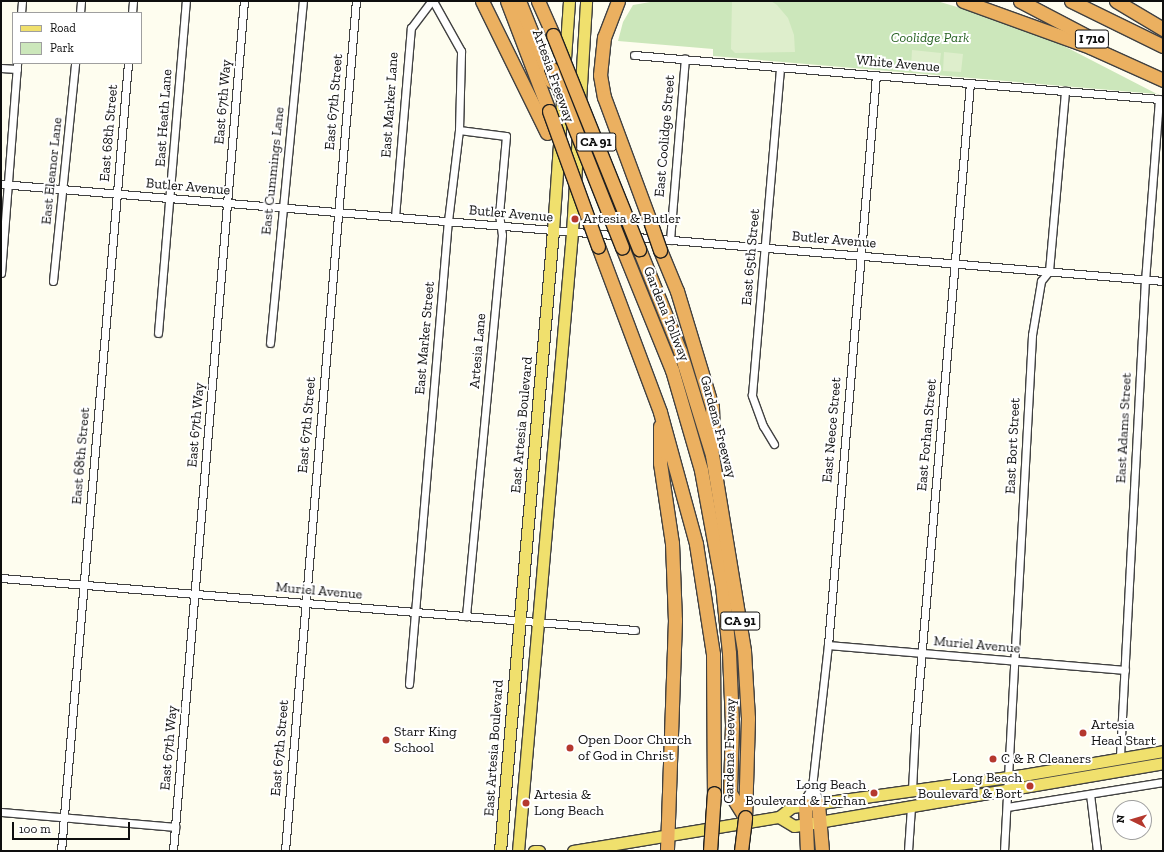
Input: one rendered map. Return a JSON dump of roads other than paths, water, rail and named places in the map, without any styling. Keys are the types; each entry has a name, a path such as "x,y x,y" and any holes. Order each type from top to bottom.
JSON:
{"highway":[{"path":"482,1 575,186"},
{"name":"Artesia Freeway","path":"507,1 549,111 575,186"},
{"name":"Gardena Tollway","path":"519,1 619,247 672,370 701,470 722,585 729,653 732,725 730,793 745,817"},
{"name":"Gardena Tollway","path":"525,1 619,247 668,382 702,497 718,594 708,619"},
{"name":"Artesia Freeway","path":"538,1 553,36"},
{"path":"547,1 553,36"},
{"path":"618,1 604,37 600,56 604,97 676,291 712,407 714,436 712,455"},
{"path":"963,1 1090,47 1163,79"},
{"name":"I 710","path":"1020,1 1163,79"},
{"name":"I 710","path":"1071,1 1163,46"},
{"path":"1116,1 1163,29"},
{"name":"Gardena Freeway","path":"553,36 680,351 712,455 744,651 748,718 745,817 742,851"},
{"name":"Gardena Freeway","path":"575,186 660,412 696,544 714,654 714,793 710,851"},
{"path":"660,412 660,463 672,543 675,620 667,851"},
{"path":"811,805 813,823 822,851"},
{"path":"807,851 813,823"}],"main road":[{"name":"East Artesia Boulevard","path":"500,851 553,230 569,1"},
{"path":"518,851 536,621 572,232 586,1"},
{"path":"779,817 794,826 912,807 1008,782 1120,758 1163,751"},
{"path":"573,851 668,834 779,817 792,807 912,790 1008,782 1163,763"},
{"path":"534,851 539,851"}],"street":[{"path":"21,12 22,1"},
{"path":"80,12 81,1"},
{"path":"132,12 133,1"},
{"name":"East Heath Lane","path":"158,333 171,198 186,1"},
{"name":"East 67th Way","path":"174,851 244,1"},
{"name":"East Cummings Lane","path":"270,343 303,1"},
{"name":"East 67th Street","path":"285,851 337,212 356,1"},
{"name":"East Marker Street","path":"409,684 448,221 459,130 461,51 432,1"},
{"name":"East Marker Lane","path":"395,217 411,28 432,1"},
{"name":"White Avenue","path":"634,55 1159,99"},
{"name":"East Coolidge Street","path":"670,240 685,59"},
{"name":"East Eleanor Lane","path":"53,282 64,190 75,64"},
{"name":"East 68th Street","path":"61,851 128,64"},
{"path":"1,68 17,66 4,185 1,273"},
{"name":"East 65th Street","path":"774,444 757,412 752,395 780,67"},
{"name":"East Neece Street","path":"812,787 817,796 811,805 806,797 812,787 828,645 859,256 876,75"},
{"name":"East Forhan Street","path":"912,790 922,653 970,83"},
{"name":"East Bort Street","path":"1004,851 1032,335 1041,281 1049,271 1065,91"},
{"name":"East Adams Street","path":"1120,758 1145,279 1159,99"},
{"name":"Artesia Lane","path":"459,130 506,136 499,214 502,226 466,616"},
{"name":"Butler Avenue","path":"4,185 1163,281"},
{"name":"Muriel Avenue","path":"1,578 466,616 520,619 635,630"},
{"name":"Muriel Avenue","path":"828,645 1125,670"},
{"path":"1007,807 1163,782"},
{"path":"1090,794 1097,851"},
{"path":"908,851 912,807"},
{"path":"1,812 175,827"}],"place":[{"name":"Artesia & Butler","path":"575,219"},
{"name":"Artesia Head Start","path":"1083,733"},
{"name":"Starr King School","path":"386,740"},
{"name":"Open Door Church of God in Christ","path":"570,748"},
{"name":"C & R Cleaners","path":"993,759"},
{"name":"Long Beach Boulevard & Bort","path":"1030,786"},
{"name":"Long Beach Boulevard & Forhan","path":"874,793"},
{"name":"Artesia & Long Beach","path":"526,803"}],"park label":[{"name":"Coolidge Park","path":"930,38"}]}
